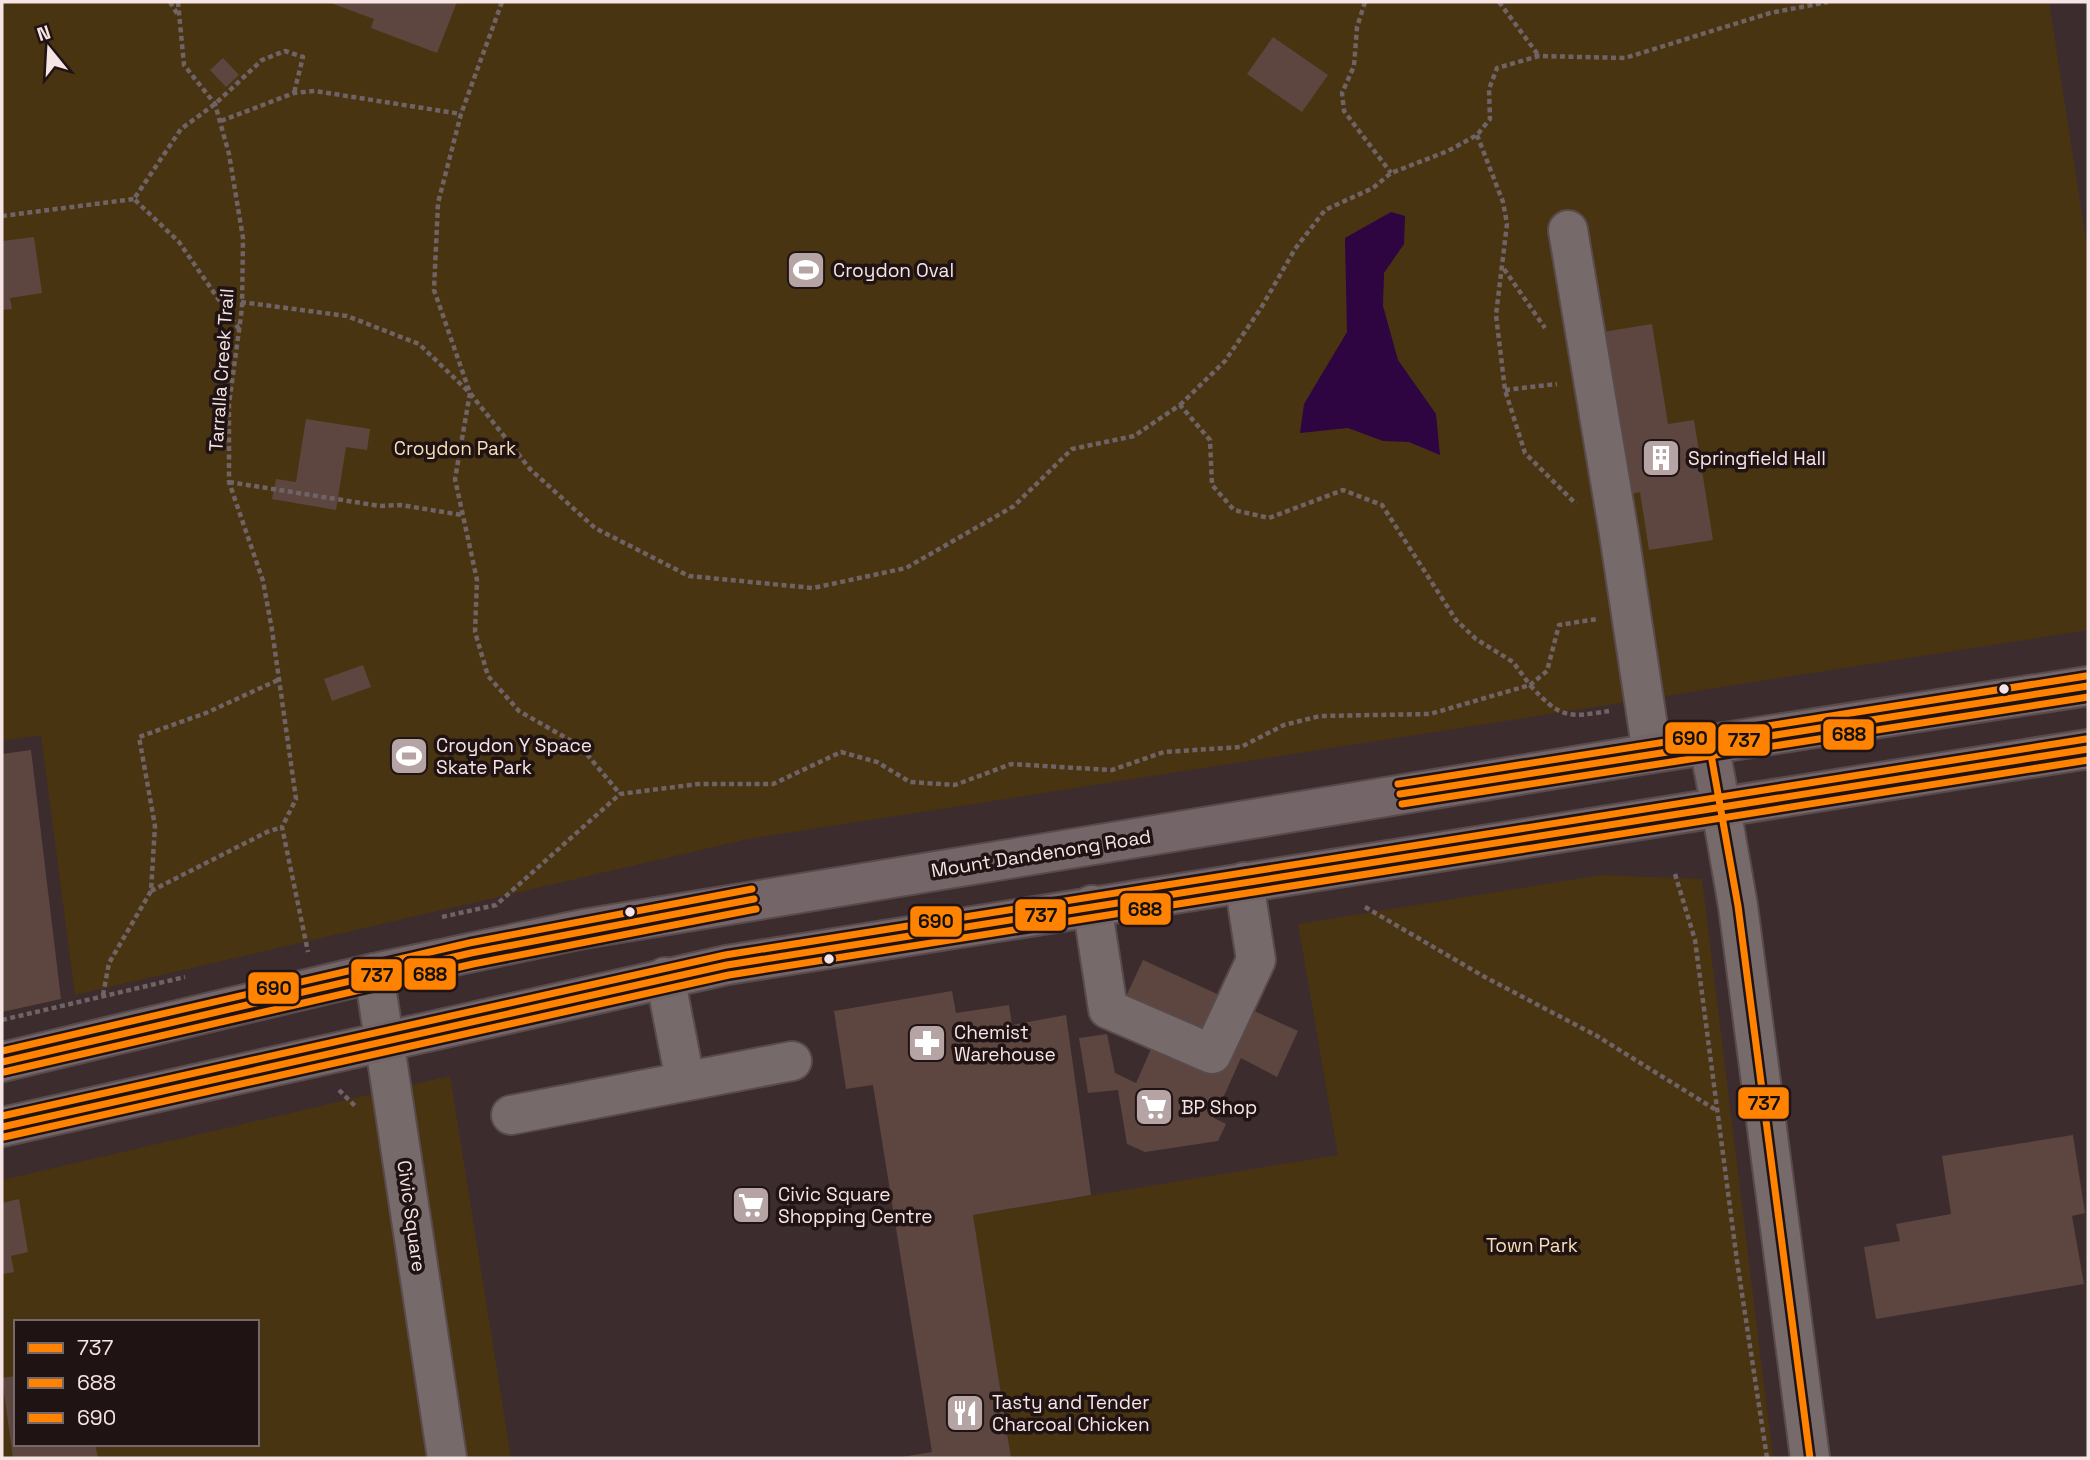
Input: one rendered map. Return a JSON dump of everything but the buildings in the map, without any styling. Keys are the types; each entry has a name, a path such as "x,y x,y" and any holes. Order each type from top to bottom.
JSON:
{"main road":[{"name":"Mount Dandenong Road","path":"2,1062 374,973 583,929 752,899 2088,686"},
{"path":"1709,745 1721,808"},
{"path":"2,1127 665,977 1092,905 2088,749"}],"street":[{"path":"1568,230 1632,613 1652,754"},
{"path":"1721,808 1738,906 1810,1458"},
{"path":"1092,905 1108,1009 1212,1054 1256,960 1244,882"},
{"name":"Civic Square","path":"374,973 447,1458"},
{"path":"665,977 685,1080"},
{"path":"511,1115 792,1061"}],"path":[{"path":"170,2 179,15"},
{"name":"Tarralla Creek Trail","path":"178,2 184,65 215,104 221,121 243,238 239,329 229,404 229,482 263,581 296,799 282,827"},
{"path":"502,2 461,114 438,203 434,290 470,393 454,478 477,580 475,632 488,676 519,711 580,746 620,794"},
{"path":"1365,2 1357,27 1354,66 1342,93 1344,111 1391,173"},
{"path":"1499,2 1539,57"},
{"path":"241,302 347,316 419,345 470,393 530,469 595,528 689,576 813,588 906,568 1014,506 1072,449 1134,436 1180,405 1225,361 1261,308 1294,249 1325,210 1373,188 1391,173 1448,151 1477,135 1490,119 1489,89 1497,68 1539,57 1625,58 1770,13 1828,2"},
{"path":"2,216 134,199 181,129 215,104 262,60 285,51 303,57 299,83 294,93"},
{"path":"221,121 294,93 315,91 461,114"},
{"path":"1477,135 1503,202 1507,224 1496,315 1505,390 1525,453 1578,506 1619,534"},
{"path":"134,199 179,242 239,329"},
{"path":"1503,268 1547,330"},
{"path":"1180,405 1210,440 1212,485 1234,510 1269,518 1343,490 1382,505 1457,620 1476,639 1513,662 1547,704 1571,717 1645,706"},
{"path":"229,482 380,506 401,505 463,515"},
{"path":"429,920 496,905 620,794 698,784 773,784 841,752 877,762 910,782 956,785 1011,764 1112,770 1164,752 1241,747 1284,725 1320,716 1430,714 1530,685 1547,671 1559,625 1632,613"},
{"path":"103,995 109,963 151,891 155,826 139,737 206,713 278,680"},
{"path":"151,891 282,827 307,949"},
{"path":"1675,874 1695,940 1716,1110 1768,1458"},
{"path":"1365,907 1483,976 1597,1036 1716,1110"},
{"path":"293,952 321,946"},
{"path":"2,1020 198,974"}],"green space":[{"name":"Croydon Park","path":"2,2 2049,2 2088,253 2088,630 748,839 75,995 41,735 2,741"},
{"name":"Town Park","path":"1601,875 1702,879 1773,1458 1011,1458 973,1215 1338,1155 1298,924"},
{"path":"450,1076 511,1458 2,1458 2,1180"}],"shaded area":[{"path":"1391,212 1405,216 1404,244 1384,273 1383,306 1398,360 1436,414 1440,455 1409,442 1383,441 1348,428 1300,433 1304,404 1347,332 1345,238"}],"transit line":[{"name":"690","path":"1398,784 2086,676"},
{"name":"737","path":"1400,794 2088,686"},
{"name":"688","path":"1402,804 2088,697"},
{"name":"690","path":"2,1116 725,955 2086,739"},
{"name":"737","path":"1710,749 1738,906 1810,1458"},
{"name":"737","path":"2,1127 727,965 2088,749"},
{"name":"688","path":"4,1137 729,975 2088,760"},
{"name":"690","path":"2,1051 469,943 752,889"},
{"name":"737","path":"2,1062 471,953 754,899"},
{"name":"688","path":"4,1072 473,964 756,909"}],"place":[{"name":"Croydon Oval","path":"806,270"},
{"name":"Springfield Hall","path":"1661,458"},
{"name":"Croydon Y Space Skate Park","path":"409,756"},
{"name":"Chemist Warehouse","path":"927,1043"},
{"name":"BP Shop","path":"1154,1107"},
{"name":"Civic Square Shopping Centre","path":"751,1205"},
{"name":"Tasty and Tender Charcoal Chicken","path":"965,1413"}]}
